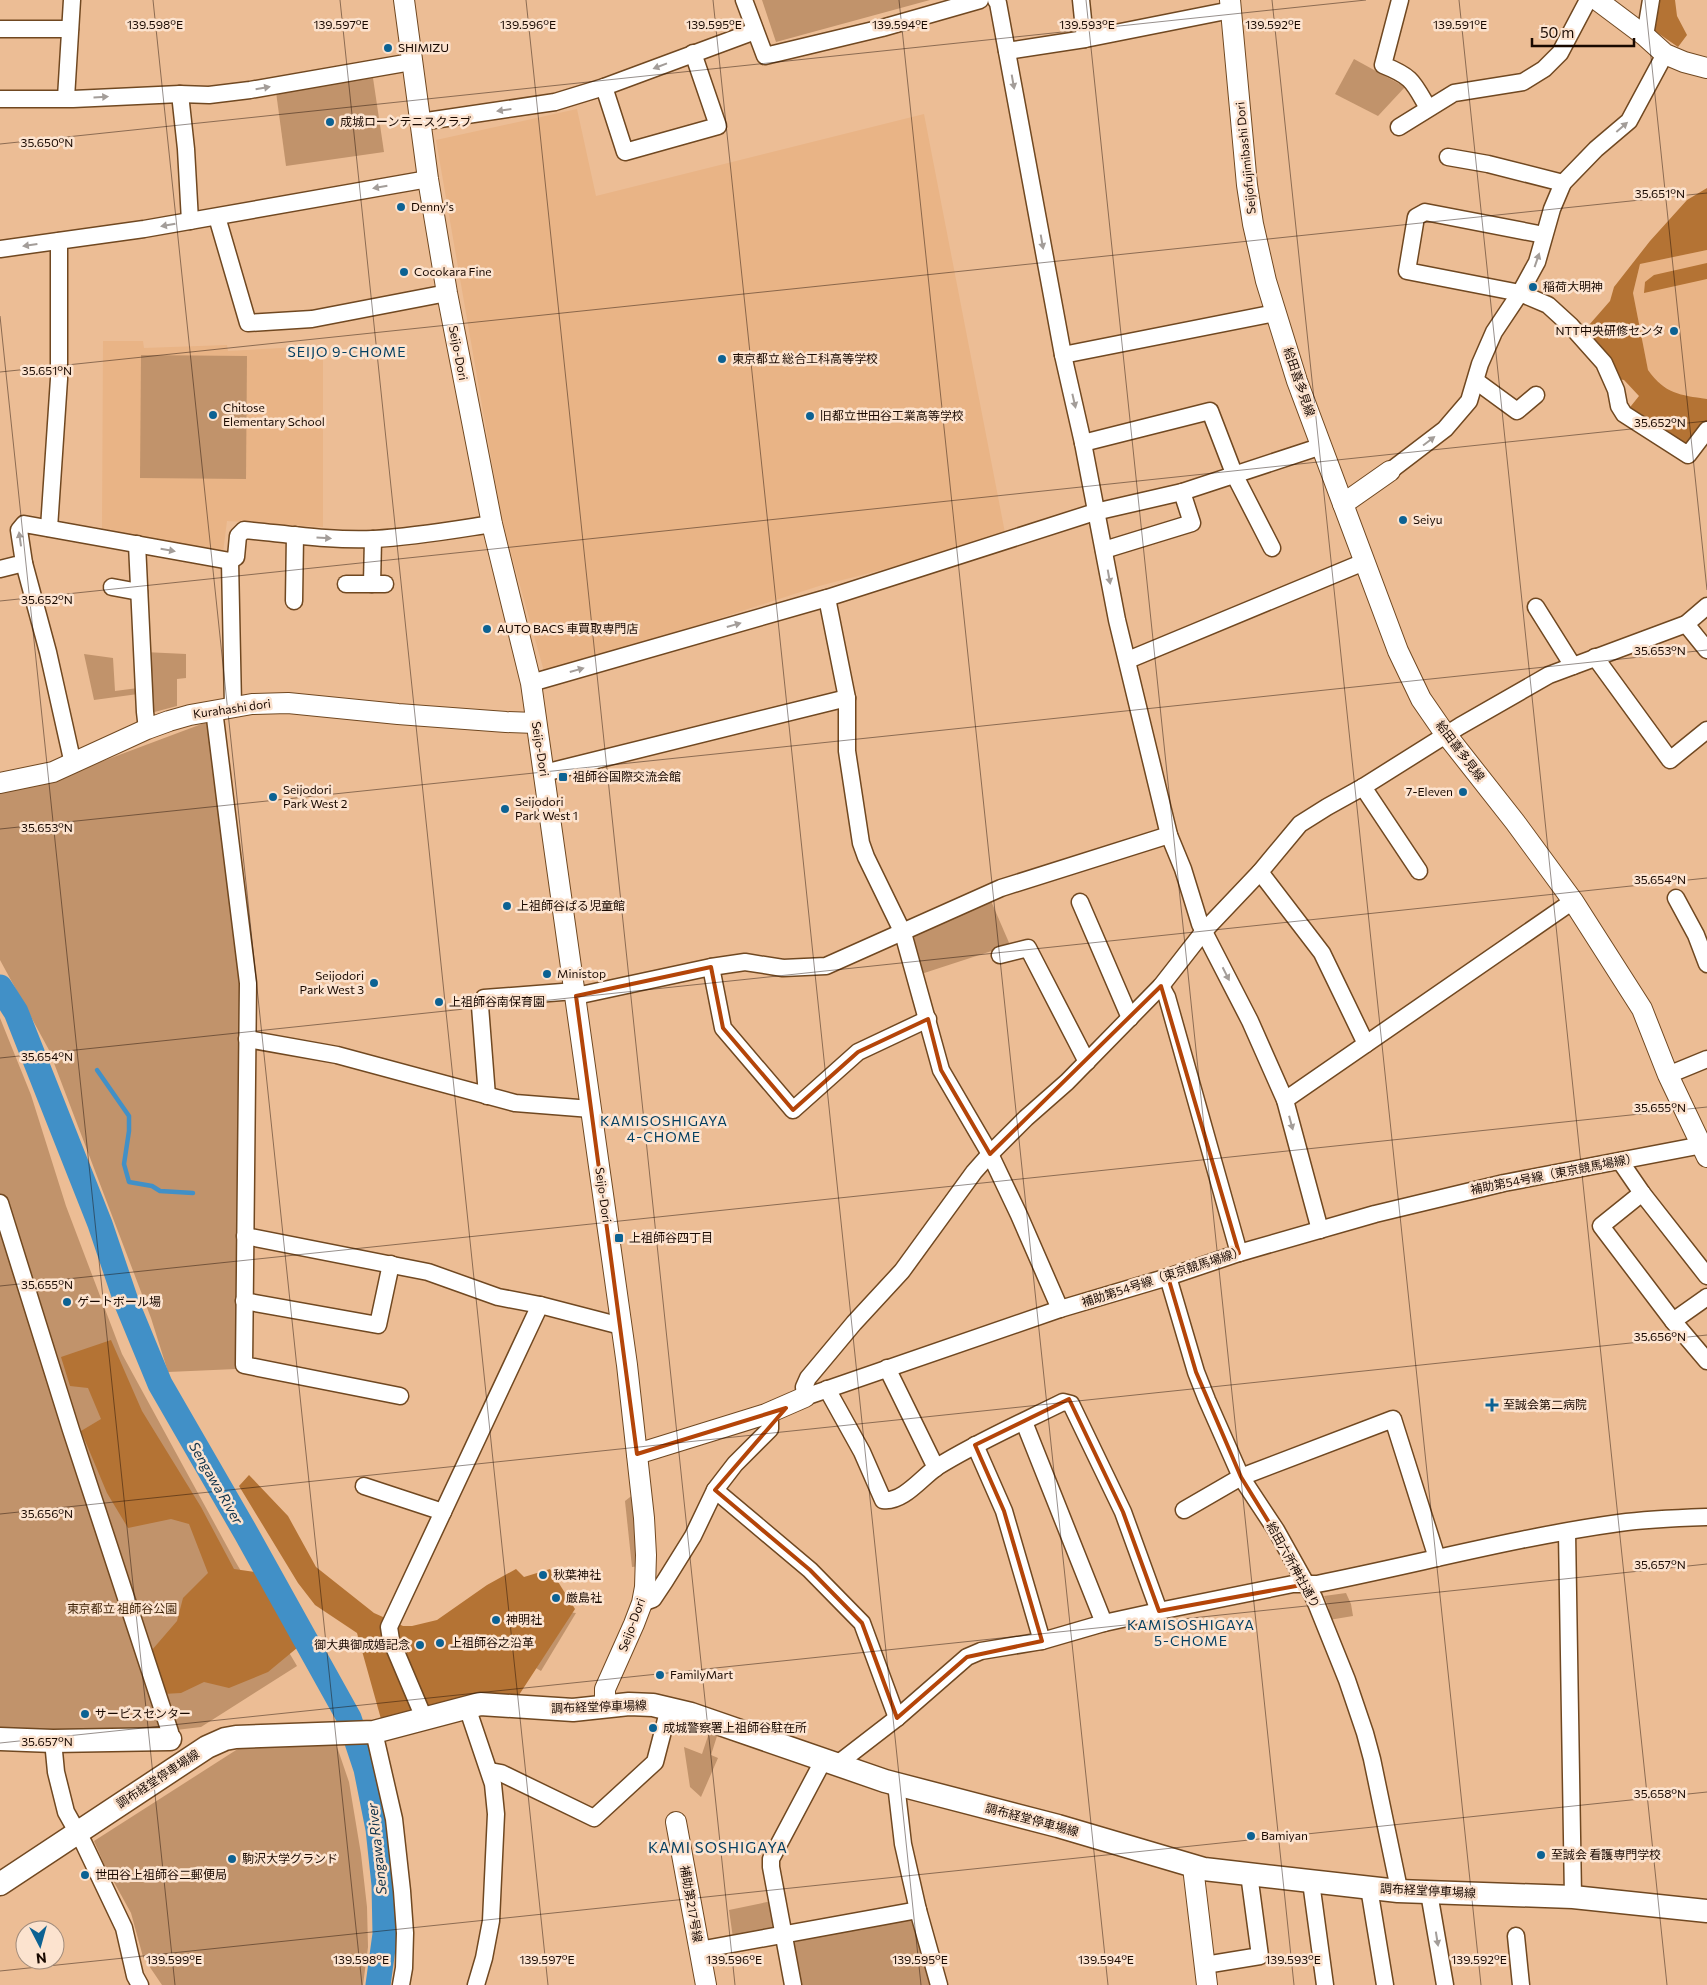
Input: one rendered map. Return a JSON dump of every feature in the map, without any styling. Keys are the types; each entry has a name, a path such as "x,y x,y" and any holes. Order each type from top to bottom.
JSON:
{"main road":[{"name":"調布経堂停車場線","path":"0,1884 207,1748 224,1739 336,1732 371,1732 480,1704 573,1710 629,1704 669,1708 738,1730 830,1764 896,1784 1058,1826 1193,1867 1398,1891 1573,1897 1707,1912"},
{"path":"0,1739 53,1742 170,1739"}],"street":[{"path":"66,98 72,0"},
{"name":"Seijo-Dori","path":"404,0 428,179 447,293 492,524 530,684 591,1109 637,1454 646,1555 642,1603 619,1662 605,1689 605,1706"},
{"path":"744,0 765,56 882,28 980,0"},
{"path":"996,0 1063,355 1084,443 1117,620 1169,836 1183,869 1200,924 1250,1021 1285,1100 1320,1230"},
{"path":"1081,0 1085,39"},
{"path":"1400,0 1383,65 1400,72 1412,80 1428,108"},
{"path":"1646,36 1651,0"},
{"path":"1399,128 1454,93 1524,82 1544,69 1560,53 1600,1 1646,36 1665,54 1684,62 1707,68"},
{"path":"1007,52 1085,39 1231,5"},
{"name":"Seijofujimibashi Dori","path":"1231,5 1243,146 1253,224 1275,312"},
{"path":"0,30 70,29"},
{"path":"420,122 555,102 604,87 755,31"},
{"path":"604,87 626,152 718,126 694,53"},
{"path":"1343,504 1445,429 1469,401 1480,364 1494,332 1520,293 1537,262 1552,209 1563,183 1596,149 1629,121 1665,54"},
{"path":"0,99 180,94 208,95 250,90 411,62"},
{"path":"180,94 186,148 190,221"},
{"path":"1448,157 1488,164 1563,183"},
{"path":"0,249 190,221 428,179"},
{"path":"1544,234 1425,212 1416,217 1406,271 1520,293 1548,305 1571,326 1604,363 1616,390 1619,406 1624,414 1688,455 1707,430"},
{"path":"217,216 248,323 312,319 447,293"},
{"path":"49,528 59,379 59,241"},
{"path":"1063,355 1275,312"},
{"name":"給田喜多見線","path":"1275,312 1297,381 1364,562 1421,699 1573,901 1642,1010 1668,1076 1705,1149"},
{"path":"1476,380 1518,411 1536,395"},
{"path":"1084,443 1210,411 1235,476 1272,548"},
{"path":"530,684 827,598 1096,512 1182,492 1322,446"},
{"path":"1104,550 1192,523 1182,492"},
{"path":"73,764 48,652 24,563 19,530 24,524 230,561 236,557 238,536 244,530 323,538 373,539 416,536 492,524"},
{"path":"294,602 295,535"},
{"path":"346,584 378,584 373,539"},
{"path":"137,544 144,712 147,729"},
{"path":"230,561 234,706"},
{"path":"1128,660 1364,562"},
{"path":"0,569 24,563"},
{"path":"112,587 139,592"},
{"path":"827,598 847,698 847,752 861,843 866,858 903,933 941,1070 990,1154 1060,1309"},
{"path":"805,1397 804,1387 808,1378 854,1323 902,1271 974,1172 1026,1118 1067,1082 1162,986 1204,931 1260,872 1300,824 1549,675 1686,624 1707,606"},
{"path":"1536,607 1572,666"},
{"path":"1686,624 1707,650"},
{"path":"1595,657 1670,760 1707,730"},
{"path":"544,773 847,698"},
{"name":"Kurahashi dori","path":"0,783 53,772 147,729 190,715 234,706 288,703 437,717 536,723"},
{"path":"214,710 248,983 244,1364 400,1396"},
{"path":"1363,788 1419,871"},
{"path":"487,1096 480,1006 484,998 575,994 745,962 783,968 826,966 1001,888 1169,836"},
{"path":"1260,872 1322,953 1366,1044"},
{"path":"1676,898 1696,935 1707,964"},
{"path":"1285,1100 1573,901"},
{"path":"1080,902 1130,1018"},
{"path":"1000,955 1028,948 1087,1062"},
{"path":"711,967 723,1028 793,1110 858,1052 928,1019"},
{"path":"1162,986 1240,1253"},
{"path":"247,1039 338,1055 515,1103 591,1109"},
{"path":"1668,1076 1707,1059"},
{"name":"補助第54号線（東京競馬場線）","path":"637,1454 766,1414 827,1389 1060,1309 1320,1230 1448,1195 1620,1160 1705,1149"},
{"path":"1620,1160 1642,1193 1707,1276"},
{"path":"1642,1193 1601,1226 1707,1361"},
{"path":"0,1203 71,1430 170,1732 170,1739"},
{"path":"244,1236 428,1272 498,1297 540,1305 621,1326"},
{"path":"244,1301 378,1325 391,1264"},
{"name":"給田六所神社通り","path":"1168,1277 1196,1372 1241,1477 1276,1530 1307,1584 1343,1671 1365,1733 1396,1874 1398,1891"},
{"path":"1674,1321 1707,1297"},
{"path":"424,1718 391,1640 389,1627 540,1305"},
{"path":"887,1368 936,1468"},
{"path":"827,1389 862,1452 883,1500 890,1501 911,1490 936,1468 975,1445 1063,1402 1071,1404 1123,1512 1159,1611"},
{"path":"642,1603 653,1599 665,1581 692,1536 715,1490 734,1464 770,1429 770,1422 766,1414"},
{"path":"1184,1510 1241,1477 1393,1419 1437,1558"},
{"path":"1024,1422 1104,1623"},
{"path":"975,1445 1004,1511 1042,1641"},
{"path":"364,1486 443,1512"},
{"path":"715,1490 810,1570 862,1623 897,1718"},
{"path":"793,1985 770,1867 771,1859 830,1764 840,1762 897,1718 967,1657 981,1651 1042,1641 1104,1623 1159,1611 1293,1584 1317,1584 1567,1532 1621,1522 1707,1517"},
{"path":"1567,1532 1573,1897"},
{"path":"468,1707 494,1784 496,1814 491,1921 484,1958 476,1985"},
{"path":"490,1771 501,1773 594,1818 656,1762 669,1708"},
{"path":"371,1732 394,1819 405,1933 404,1968 401,1985"},
{"path":"53,1742 56,1772 66,1812 124,1928 134,1976 140,1985"},
{"path":"896,1784 904,1844 918,1910 939,1985"},
{"name":"補助第217号線","path":"676,1822 706,1985"},
{"path":"1193,1867 1208,1985"},
{"path":"1205,1965 1260,1956 1249,1874"},
{"path":"1311,1882 1325,1985"},
{"path":"1369,1888 1386,1985"},
{"path":"1429,1892 1445,1985"},
{"path":"699,1950 918,1910"},
{"path":"1516,1936 1521,1985"}],"highlighted area":[{"path":"711,967 723,1028 793,1110 858,1052 928,1019 941,1070 990,1154 1161,986 1239,1253 1168,1277 1196,1372 1241,1477 1307,1584 1159,1611 1123,1512 1069,1399 975,1445 1004,1511 1042,1641 967,1657 897,1718 862,1623 810,1570 715,1490 786,1408 637,1454 576,996"}],"shaded area":[{"path":"1660,0 1675,0 1677,16 1687,35 1678,47 1655,31"},
{"name":"東京都立 総合工科高等学校","path":"577,109 596,196 924,114 1006,538 819,586 545,675 502,521 436,140"},
{"path":"1707,188 1707,250 1640,264 1633,293 1648,370 1667,389 1707,399 1707,424 1690,448 1627,411 1639,396 1624,380 1618,379 1582,333 1610,301 1614,287 1650,241 1687,200"},
{"name":"NTT中央研修センタ","path":"1707,250 1707,399 1675,394 1655,380 1648,370 1633,293 1640,264"},
{"path":"1707,263 1707,279 1644,293 1645,282 1654,275"},
{"name":"Chitose Elementary School","path":"103,341 143,341 144,348 227,345 228,351 319,346 323,357 323,527 227,521 223,552 102,529"},
{"path":"111,1340 142,1411 201,1507 234,1569 255,1572 303,1643 268,1672 229,1688 204,1682 181,1693 163,1694 152,1650 177,1621 183,1598 208,1573 189,1524 171,1519 128,1528 107,1493 81,1431 101,1419 88,1388 70,1386 61,1357"},
{"path":"249,1475 288,1516 316,1567 374,1613 403,1626 412,1626 437,1620 487,1585 516,1569 524,1577 550,1569 575,1609 517,1698 381,1719 357,1633 315,1605 298,1583 239,1486"}],"green space":[{"path":"762,0 930,0 776,42"},
{"path":"1354,59 1405,87 1378,116 1335,94"},
{"name":"成城ローンテニスクラブ","path":"373,78 384,152 286,166 276,92"},
{"path":"141,355 247,356 246,479 140,478"},
{"path":"144,652 186,654 186,678 177,679 177,706 147,714"},
{"path":"84,654 113,658 115,691 138,688 138,694 94,700"},
{"path":"207,722 243,981 237,1197 236,1369 168,1372 151,1318 49,1050 0,960 0,791 55,779"},
{"path":"988,894 1010,945 915,976 903,936"},
{"name":"東京都立 祖師谷公園","path":"0,1018 31,1095 66,1206 122,1354 235,1561 297,1666 201,1727 176,1730 0,1733"},
{"path":"634,1494 640,1566 632,1567 625,1501"},
{"path":"1346,1593 1351,1604 1353,1616 1329,1620 1325,1610 1329,1609 1324,1596"},
{"path":"550,1610 576,1613 541,1671 519,1658"},
{"path":"710,1730 718,1733 711,1755 718,1758 701,1797 690,1787 684,1747 702,1754"},
{"name":"駒沢大学グランド","path":"335,1741 349,1782 361,1854 367,1907 368,1947 363,1985 162,1985 143,1957 131,1913 104,1864 94,1841 244,1745"},
{"path":"772,1901 776,1926 772,1930 733,1938 729,1910"},
{"path":"913,1916 932,1985 798,1985 789,1941"}],"waterway":[{"name":"Sengawa River","path":"0,987 16,1012 100,1224 127,1304 160,1384 349,1718 366,1769 378,1829 384,1885 385,1934 378,1985"},
{"path":"97,1070 129,1116 129,1131 124,1164 129,1182 152,1186 160,1191 193,1193"}],"place":[{"name":"SHIMIZU","path":"388,48"},
{"name":"成城ローンテニスクラブ","path":"330,122"},
{"name":"Denny's","path":"401,207"},
{"name":"Cocokara Fine","path":"404,272"},
{"name":"稲荷大明神","path":"1533,287"},
{"name":"NTT中央研修センタ","path":"1674,331"},
{"name":"東京都立 総合工科高等学校","path":"722,359"},
{"name":"Chitose Elementary School","path":"213,415"},
{"name":"旧都立世田谷工業高等学校","path":"810,416"},
{"name":"Seiyu","path":"1403,520"},
{"name":"AUTO BACS 車買取専門店","path":"487,629"},
{"name":"祖師谷国際交流会館","path":"563,777"},
{"name":"7-Eleven","path":"1463,792"},
{"name":"Seijodori Park West 2","path":"273,797"},
{"name":"Seijodori Park West 1","path":"505,809"},
{"name":"上祖師谷ぱる児童館","path":"507,906"},
{"name":"Ministop","path":"547,974"},
{"name":"Seijodori Park West 3","path":"374,983"},
{"name":"上祖師谷南保育園","path":"439,1002"},
{"name":"上祖師谷四丁目","path":"619,1238"},
{"name":"ゲートボール場","path":"67,1302"},
{"name":"至誠会第二病院","path":"1492,1405"},
{"name":"秋葉神社","path":"543,1575"},
{"name":"厳島社","path":"556,1598"},
{"name":"神明社","path":"496,1620"},
{"name":"上祖師谷之沿革","path":"440,1643"},
{"name":"御大典御成婚記念","path":"420,1645"},
{"name":"FamilyMart","path":"660,1675"},
{"name":"サービスセンター","path":"85,1714"},
{"name":"成城警察署上祖師谷駐在所","path":"653,1728"},
{"name":"Bamiyan","path":"1251,1836"},
{"name":"至誠会 看護専門学校","path":"1541,1855"},
{"name":"駒沢大学グランド","path":"232,1859"},
{"name":"世田谷上祖師谷二郵便局","path":"85,1875"}],"district":[{"name":"SEIJO 9-CHOME","path":"347,352"},
{"name":"KAMISOSHIGAYA 4-CHOME","path":"664,1130"},
{"name":"KAMISOSHIGAYA 5-CHOME","path":"1191,1634"},
{"name":"KAMI SOSHIGAYA","path":"718,1848"}]}
